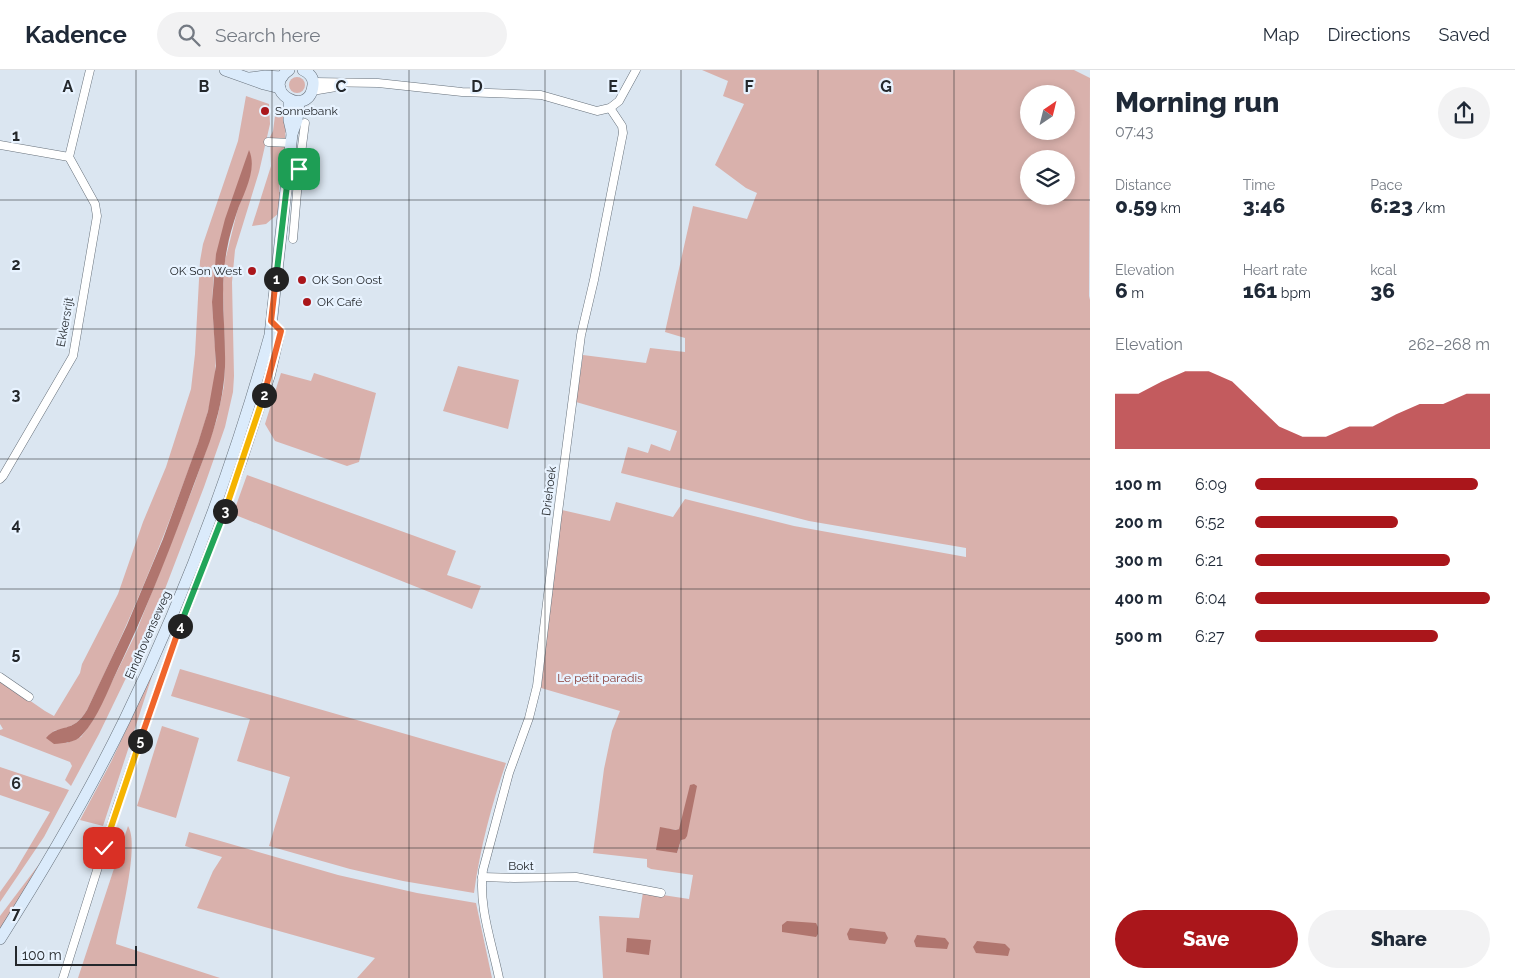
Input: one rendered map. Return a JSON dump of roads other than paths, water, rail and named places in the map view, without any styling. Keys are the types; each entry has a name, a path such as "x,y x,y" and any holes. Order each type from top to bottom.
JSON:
{"main road":[{"path":"225,70 264,84 284,78 282,93 294,101 310,96 313,87 310,75 303,70"},
{"name":"Eindhovenseweg","path":"0,939 65,832 125,720 177,604 241,432 270,335 294,168 289,120 294,101"}],"street":[{"path":"0,145 69,158 90,70"},
{"path":"313,87 336,87 343,83 378,83 462,92 541,95 597,110 610,108 619,101 636,70"},
{"name":"Driehoek","path":"482,877 484,862 503,794 529,718 539,677 581,335 623,133 622,126 610,108"},
{"name":"Eindhovenseweg","path":"293,239 294,168 305,123"},
{"path":"268,142 292,139"},
{"name":"Ekkersrijt","path":"0,480 73,356 97,216 95,204 69,158"},
{"name":"Eindhovenseweg","path":"63,978 108,834 159,684 231,496 271,375 281,331 271,321"},
{"path":"0,677 29,697"},
{"path":"482,877 482,899 498,978"},
{"name":"Bokt","path":"482,877 576,877 661,893"}],"place":[{"name":"Sonnebank","path":"265,111"},
{"name":"OK Son West","path":"252,271"},
{"name":"OK Son Oost","path":"302,280"},
{"name":"OK Café","path":"307,302"}],"park label":[{"name":"Le petit paradis","path":"600,678"}]}
